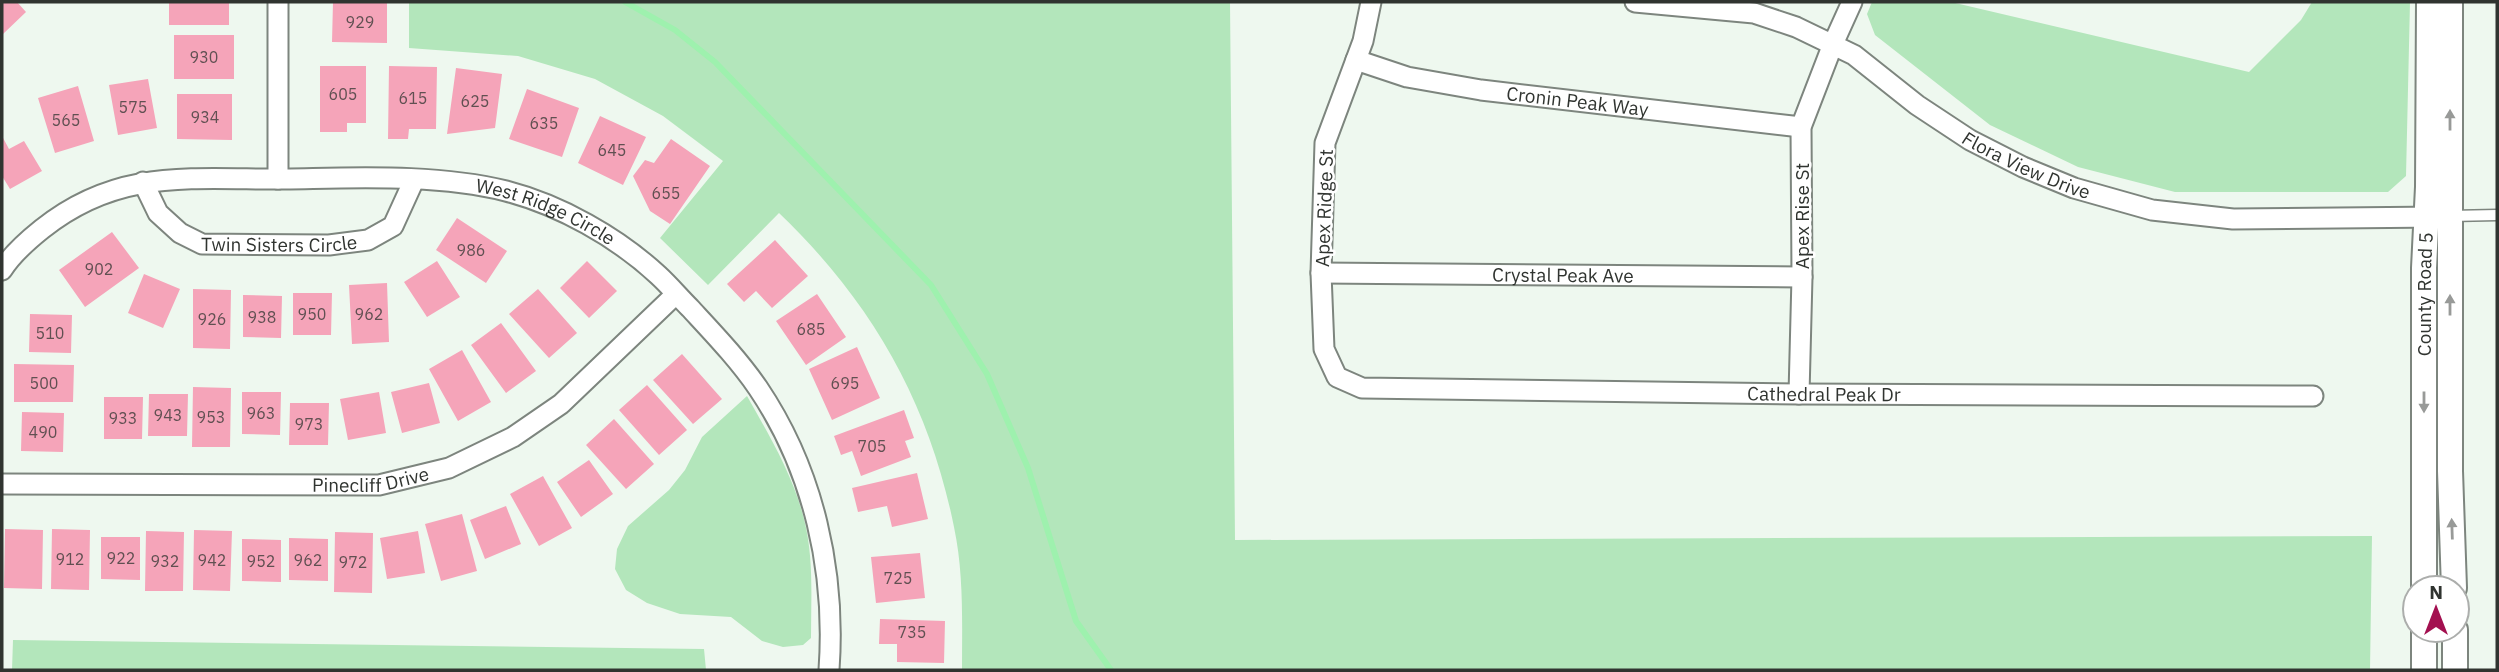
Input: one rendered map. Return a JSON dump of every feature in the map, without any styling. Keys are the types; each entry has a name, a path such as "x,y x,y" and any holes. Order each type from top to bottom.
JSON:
{"street":[{"path":"278,2 278,179"},
{"name":"Apex Ridge St","path":"1337,377 1324,349 1321,273 1325,143 1363,41 1371,2"},
{"name":"Flora View Drive","path":"1635,2 1754,13 1796,27 1854,54 1917,105 1970,139 2023,167 2074,188 2152,210 2233,219 2439,217"},
{"name":"Apex Rise St","path":"1799,394 1802,277 1801,127 1852,2"},
{"name":"County Road 5","path":"2429,2 2454,574"},
{"name":"County Road 5","path":"2424,574 2424,268 2439,217 2450,2"},
{"name":"Cronin Peak Way","path":"1356,60 1407,77 1480,90 1801,127"},
{"name":"West Ridge Circle","path":"2,271 24,243 64,211 98,194 143,182 414,180 476,185 508,192 554,208 640,259 726,346 758,388 784,433 812,500 827,566 832,635 829,670"},
{"name":"Twin Sisters Circle","path":"143,182 158,213 180,233 202,244 329,245 368,240 393,226 414,180"},
{"name":"Crystal Peak Ave","path":"1321,273 1802,277"},
{"name":"Pinecliff Drive","path":"2,484 379,485 449,468 513,437 561,404 676,294"},
{"name":"Cathedral Peak Dr","path":"1337,377 1362,388 2313,397"},
{"path":"2424,644 2424,670"},
{"path":"2455,644 2455,670"}],"lane":[{"path":"2439,217 2497,215"}],"green space":[{"path":"409,2 1230,2 1235,540 2372,536 2370,670 962,670 959,563 943,481 912,396 892,356 842,282 779,213 708,285 660,238 723,161 663,116 595,79 518,56 409,48"},
{"path":"1872,2 1951,2 2249,72 2301,20 2312,2 2410,2 2406,176 2388,192 2175,192 2078,167 1990,125 1875,35 1867,14"},
{"path":"747,396 787,471 804,519 811,564 811,638 803,645 783,647 762,641 731,617 680,614 647,603 626,590 615,569 617,549 628,526 669,490 685,470 702,437"},
{"path":"13,640 704,649 706,670 12,670"}],"building":[{"path":"2,2 17,2 26,12 2,35"},
{"path":"169,2 229,2 229,25 169,25"},
{"path":"333,2 387,2 387,43 332,42"},
{"path":"174,35 234,35 234,79 174,79"},
{"path":"320,66 366,66 366,123 347,123 347,132 320,132"},
{"path":"389,66 437,67 436,129 409,129 408,139 388,139"},
{"path":"456,68 502,74 495,128 447,134"},
{"path":"148,79 157,128 118,135 109,85"},
{"path":"78,86 94,141 55,153 38,98"},
{"path":"527,89 579,108 562,157 509,139"},
{"path":"177,94 232,94 232,140 177,139"},
{"path":"600,116 646,137 623,185 578,163"},
{"path":"2,136 9,149 24,141 42,171 10,189 2,176"},
{"path":"671,139 710,166 670,224 650,211 633,176 645,160 654,163"},
{"path":"457,218 507,251 486,283 436,250"},
{"path":"112,232 139,268 85,307 59,270"},
{"path":"775,240 808,276 772,308 756,291 744,302 727,284"},
{"path":"437,261 460,297 427,317 404,282"},
{"path":"587,261 617,291 589,318 560,288"},
{"path":"144,274 180,289 163,328 128,313"},
{"path":"387,283 389,342 352,344 349,285"},
{"path":"193,289 231,290 230,349 193,348"},
{"path":"538,289 577,333 549,358 509,314"},
{"path":"293,293 332,293 331,335 293,335"},
{"path":"817,294 846,337 806,365 776,321"},
{"path":"243,295 282,296 281,338 243,337"},
{"path":"30,314 72,315 71,353 29,352"},
{"path":"501,323 536,371 506,393 471,345"},
{"path":"857,347 880,398 832,420 809,369"},
{"path":"462,350 491,402 458,421 429,369"},
{"path":"682,354 722,399 693,424 653,380"},
{"path":"14,364 74,365 73,402 14,402"},
{"path":"429,383 440,423 402,433 391,392"},
{"path":"647,385 687,430 659,455 619,410"},
{"path":"193,387 231,388 230,447 192,447"},
{"path":"242,392 281,392 280,435 242,434"},
{"path":"379,392 386,433 348,440 340,399"},
{"path":"149,394 188,394 187,436 148,436"},
{"path":"104,397 143,397 142,439 104,439"},
{"path":"290,403 329,403 328,445 289,445"},
{"path":"904,410 914,438 905,441 911,457 861,476 852,451 841,455 834,436"},
{"path":"22,412 64,413 63,452 21,451"},
{"path":"614,419 654,464 626,489 586,445"},
{"path":"589,460 613,494 581,517 557,482"},
{"path":"917,473 928,519 892,527 887,506 858,512 852,488"},
{"path":"543,476 572,528 539,546 510,494"},
{"path":"506,506 521,544 485,559 470,520"},
{"path":"462,514 477,571 441,581 425,524"},
{"path":"5,529 43,530 42,589 4,588"},
{"path":"52,529 90,530 89,590 51,589"},
{"path":"194,530 232,531 230,591 193,590"},
{"path":"146,531 184,532 183,591 145,591"},
{"path":"418,531 425,573 387,579 380,538"},
{"path":"335,532 373,533 372,593 334,592"},
{"path":"101,537 140,537 140,580 101,579"},
{"path":"289,538 328,539 328,581 289,580"},
{"path":"242,539 281,540 281,582 242,581"},
{"path":"920,553 925,598 876,603 871,557"},
{"path":"880,619 945,621 944,663 897,662 897,644 879,644"}],"waterway":[{"path":"625,2 675,30 715,62 931,285 987,374 1028,468 1076,621 1111,670"}]}
